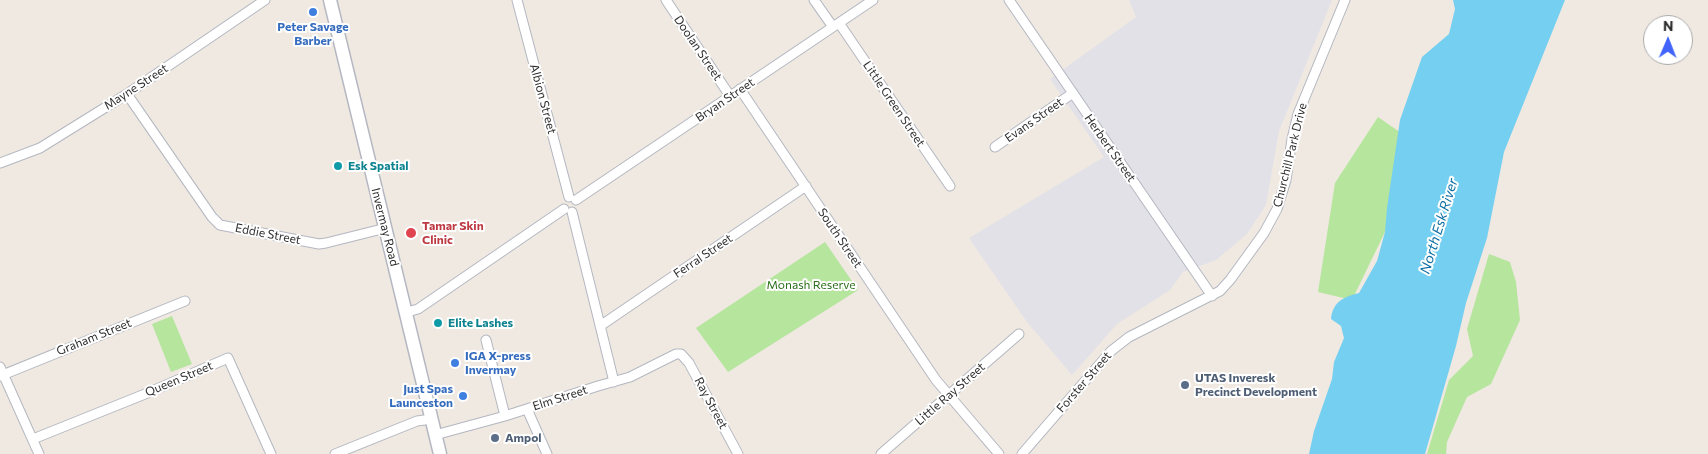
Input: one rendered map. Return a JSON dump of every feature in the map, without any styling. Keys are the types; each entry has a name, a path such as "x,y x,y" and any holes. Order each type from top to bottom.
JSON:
{"main road":[{"name":"Invermay Road","path":"330,0 440,454"}],"street":[{"name":"Mayne Street","path":"0,163 40,148 127,94 265,0"},
{"name":"Albion Street","path":"517,0 573,199"},
{"name":"Doolan Street","path":"666,0 730,96"},
{"name":"Little Green Street","path":"814,0 836,25 950,186"},
{"name":"Bryan Street","path":"573,199 873,0"},
{"name":"Herbert Street","path":"1009,0 1212,296"},
{"name":"Churchill Park Drive","path":"1212,296 1220,291 1230,280 1264,233 1277,209 1286,180 1298,114 1344,0"},
{"name":"South Street","path":"740,89 931,372 1000,454"},
{"name":"Evans Street","path":"995,147 1072,93"},
{"name":"Eddie Street","path":"127,94 212,217 220,225 318,244 326,244 386,228"},
{"name":"Ferral Street","path":"600,326 806,186"},
{"path":"407,312 418,309 568,210 576,210 578,206 573,199 564,202 568,210 614,382"},
{"name":"Forster Street","path":"1022,454 1111,351 1143,330 1212,296"},
{"name":"Graham Street","path":"1,372 185,301"},
{"name":"Little Ray Street","path":"881,454 1018,334"},
{"path":"486,340 504,416"},
{"name":"Elm Street","path":"436,435 614,382 646,371 671,356 681,354"},
{"name":"Ray Street","path":"681,354 689,363 738,454"},
{"name":"Queen Street","path":"33,439 143,395 228,358 271,454"},
{"path":"1,372 39,454"},
{"path":"527,409 547,454"},
{"path":"335,454 417,421 432,418"}],"shaded area":[{"path":"1129,0 1332,0 1279,131 1266,205 1247,234 1216,260 1183,272 1170,290 1117,324 1072,375 1027,322 969,238 1104,157 1050,79 1136,17"}],"green space":[{"path":"1378,117 1404,135 1385,232 1352,300 1318,292 1335,183"},
{"name":"Monash Reserve","path":"825,242 858,290 728,372 696,328"},
{"path":"1489,254 1510,262 1516,282 1520,320 1491,384 1467,397 1447,442 1446,454 1427,454 1449,380 1473,356 1467,329"},
{"path":"172,316 192,364 171,372 152,324"}],"water":[{"name":"North Esk River","path":"1453,0 1565,0 1504,152 1487,238 1466,303 1456,346 1425,454 1309,454 1314,431 1332,379 1334,362 1344,338 1341,326 1331,319 1332,313 1340,301 1359,293 1377,261 1385,232 1400,120 1422,57 1449,34 1455,9"}],"place":[{"name":"Peter Savage Barber","path":"313,12"},
{"name":"Esk Spatial","path":"338,166"},
{"name":"Tamar Skin Clinic","path":"411,233"},
{"name":"Elite Lashes","path":"438,323"},
{"name":"IGA X-press Invermay","path":"455,363"},
{"name":"UTAS Inveresk Precinct Development","path":"1185,385"},
{"name":"Just Spas Launceston","path":"463,396"},
{"name":"Ampol","path":"495,438"}]}
